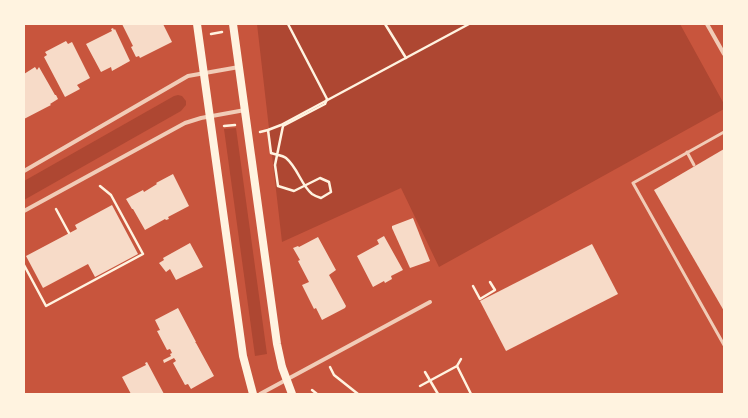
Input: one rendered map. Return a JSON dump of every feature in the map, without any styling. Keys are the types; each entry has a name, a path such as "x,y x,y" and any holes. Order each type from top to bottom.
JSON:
{"main road":[{"path":"198,24 243,356 253,394"},
{"path":"233,24 277,344 282,367 292,394"}],"street":[{"path":"707,24 724,54"},
{"path":"24,171 188,76 239,67"},
{"path":"24,211 185,123 210,116 245,110"},
{"path":"260,394 430,302"}],"lane":[{"path":"724,132 633,183 724,345"},
{"path":"687,152 694,165"}],"path":[{"path":"288,24 327,99"},
{"path":"385,24 406,58"},
{"path":"263,132 469,24"},
{"path":"211,34 223,31"},
{"path":"268,130 271,153 278,155 284,157 295,167 305,185 313,195 321,198 331,192 329,182 320,178 305,185 294,191 278,186 275,165 278,155 283,126 325,104 327,99"},
{"path":"224,126 236,125"},
{"path":"24,265 46,306 143,254 111,195 100,186"},
{"path":"56,209 69,233"},
{"path":"473,286 480,299 495,290 490,282"},
{"path":"420,386 457,366 460,359"},
{"path":"457,366 472,394"},
{"path":"426,372 437,394"},
{"path":"334,375 358,394"},
{"path":"312,390 317,394"}],"shaded area":[{"path":"257,24 680,24 724,104 724,109 439,267 401,188 282,242"},
{"path":"178,95 182,96 186,101 186,105 181,111 24,200 24,181"},
{"path":"236,128 267,354 255,356 224,129"}],"building":[{"path":"122,24 163,24 172,42 140,58 139,56 136,57 131,47 133,46"},
{"path":"113,28 114,30 115,29 130,61 112,71 111,67 101,72 86,44 112,31 111,29"},
{"path":"66,41 68,44 72,42 90,78 77,85 80,89 65,97 44,57 47,55 45,52"},
{"path":"35,67 37,70 39,67 58,99 50,104 51,105 24,119 24,74"},
{"path":"724,149 724,311 654,190"},
{"path":"173,174 189,206 168,217 169,219 165,219 145,230 126,199 143,190 144,192 157,184 156,183"},
{"path":"112,205 138,254 95,277 88,264 43,288 26,256 77,229 75,225"},
{"path":"413,218 430,261 410,268 392,226"},
{"path":"384,236 403,270 391,276 392,279 385,283 384,281 373,287 357,256 379,244 377,240"},
{"path":"318,237 336,270 329,275 346,306 345,308 322,320 316,308 314,309 302,285 309,282 298,261 300,260 293,248 299,247"},
{"path":"190,243 203,267 176,280 170,269 166,272 159,263 164,260 163,258"},
{"path":"592,244 618,294 506,351 480,301"},
{"path":"178,308 196,342 195,343 214,376 191,389 188,384 185,385 173,363 176,361 174,358 164,363 163,360 171,356 170,354 172,353 170,349 167,350 157,331 160,330 155,320"},
{"path":"147,362 164,394 131,394 122,377 146,365 145,363"}]}
